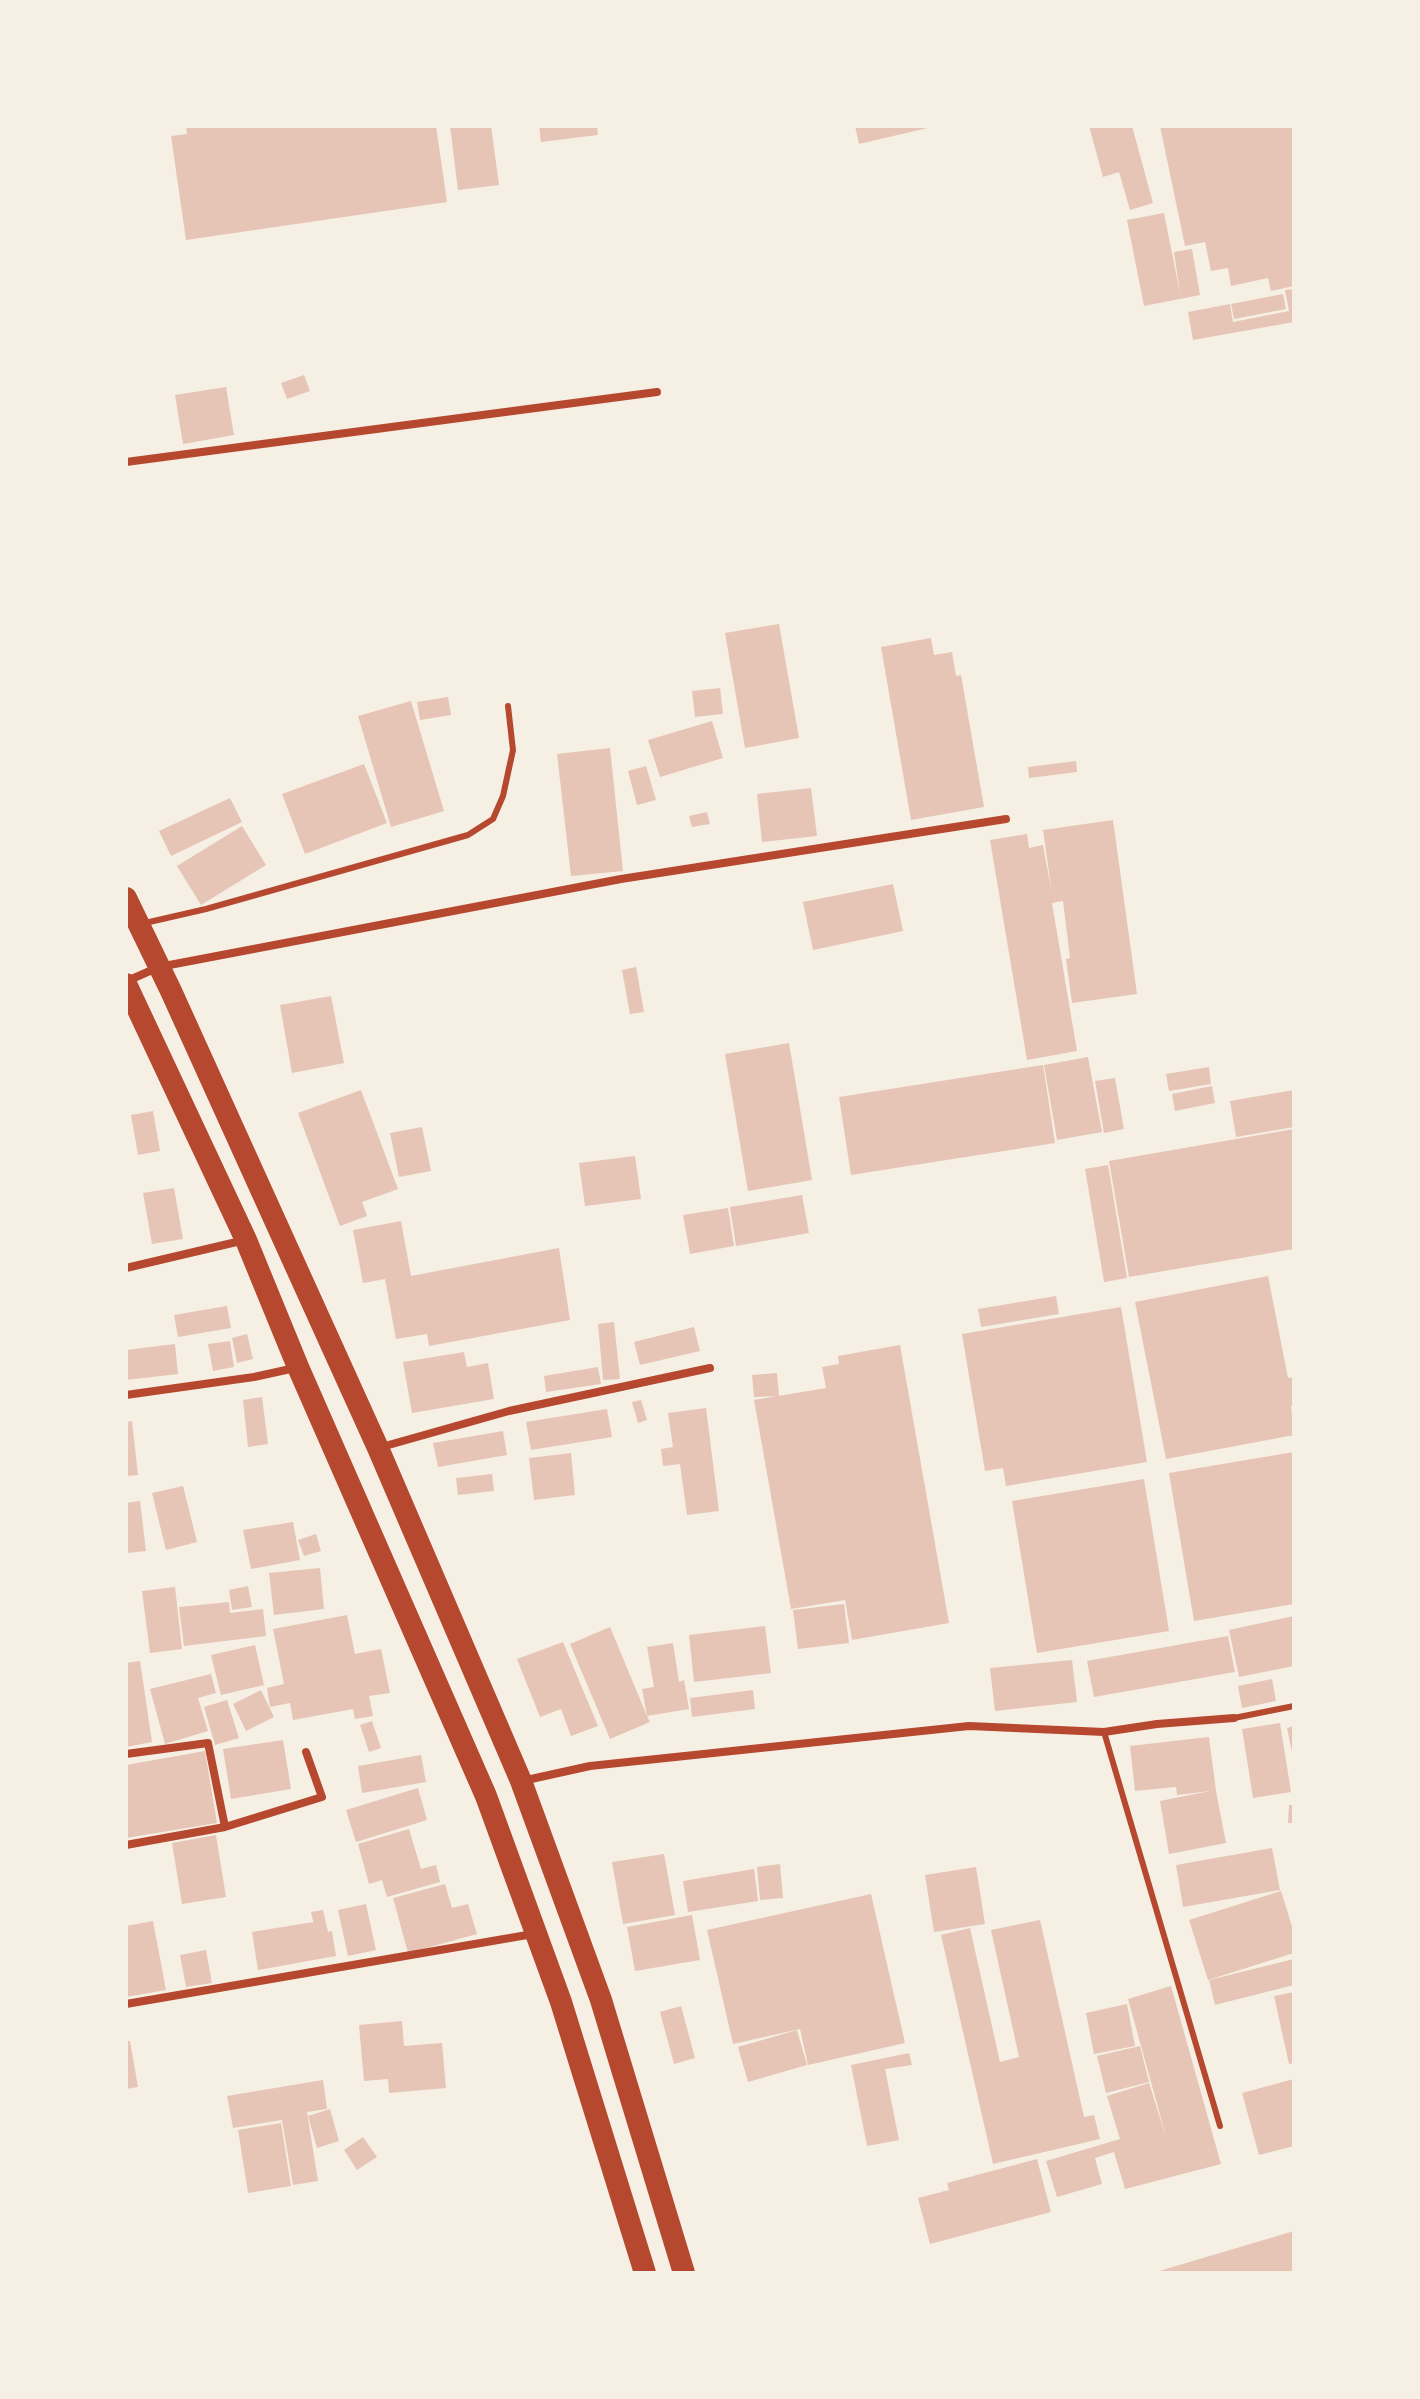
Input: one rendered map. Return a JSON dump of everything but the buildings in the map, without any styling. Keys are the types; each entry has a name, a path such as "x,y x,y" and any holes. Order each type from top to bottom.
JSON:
{"highway":[{"path":"126,898 378,1448 521,1781 601,2000 684,2273"},
{"path":"126,983 246,1240 298,1367 486,1796 537,1933 645,2273"},
{"path":"486,1796 521,1781"}],"street":[{"path":"126,462 657,392"},
{"path":"126,983 159,967 621,879 1006,819"},
{"path":"126,1268 246,1240"},
{"path":"126,1395 254,1377 298,1367"},
{"path":"378,1448 509,1411 710,1368"},
{"path":"521,1781 590,1766 969,1726 1104,1732 1234,1718"},
{"path":"126,1754 208,1743 225,1827"},
{"path":"126,1845 225,1827 322,1797 306,1752"},
{"path":"126,2004 537,1933"}],"lane":[{"path":"138,925 206,909 468,835 493,819 503,796 513,750 508,706"},
{"path":"1234,1718 1294,1706"},
{"path":"1104,1732 1220,2126"}]}
